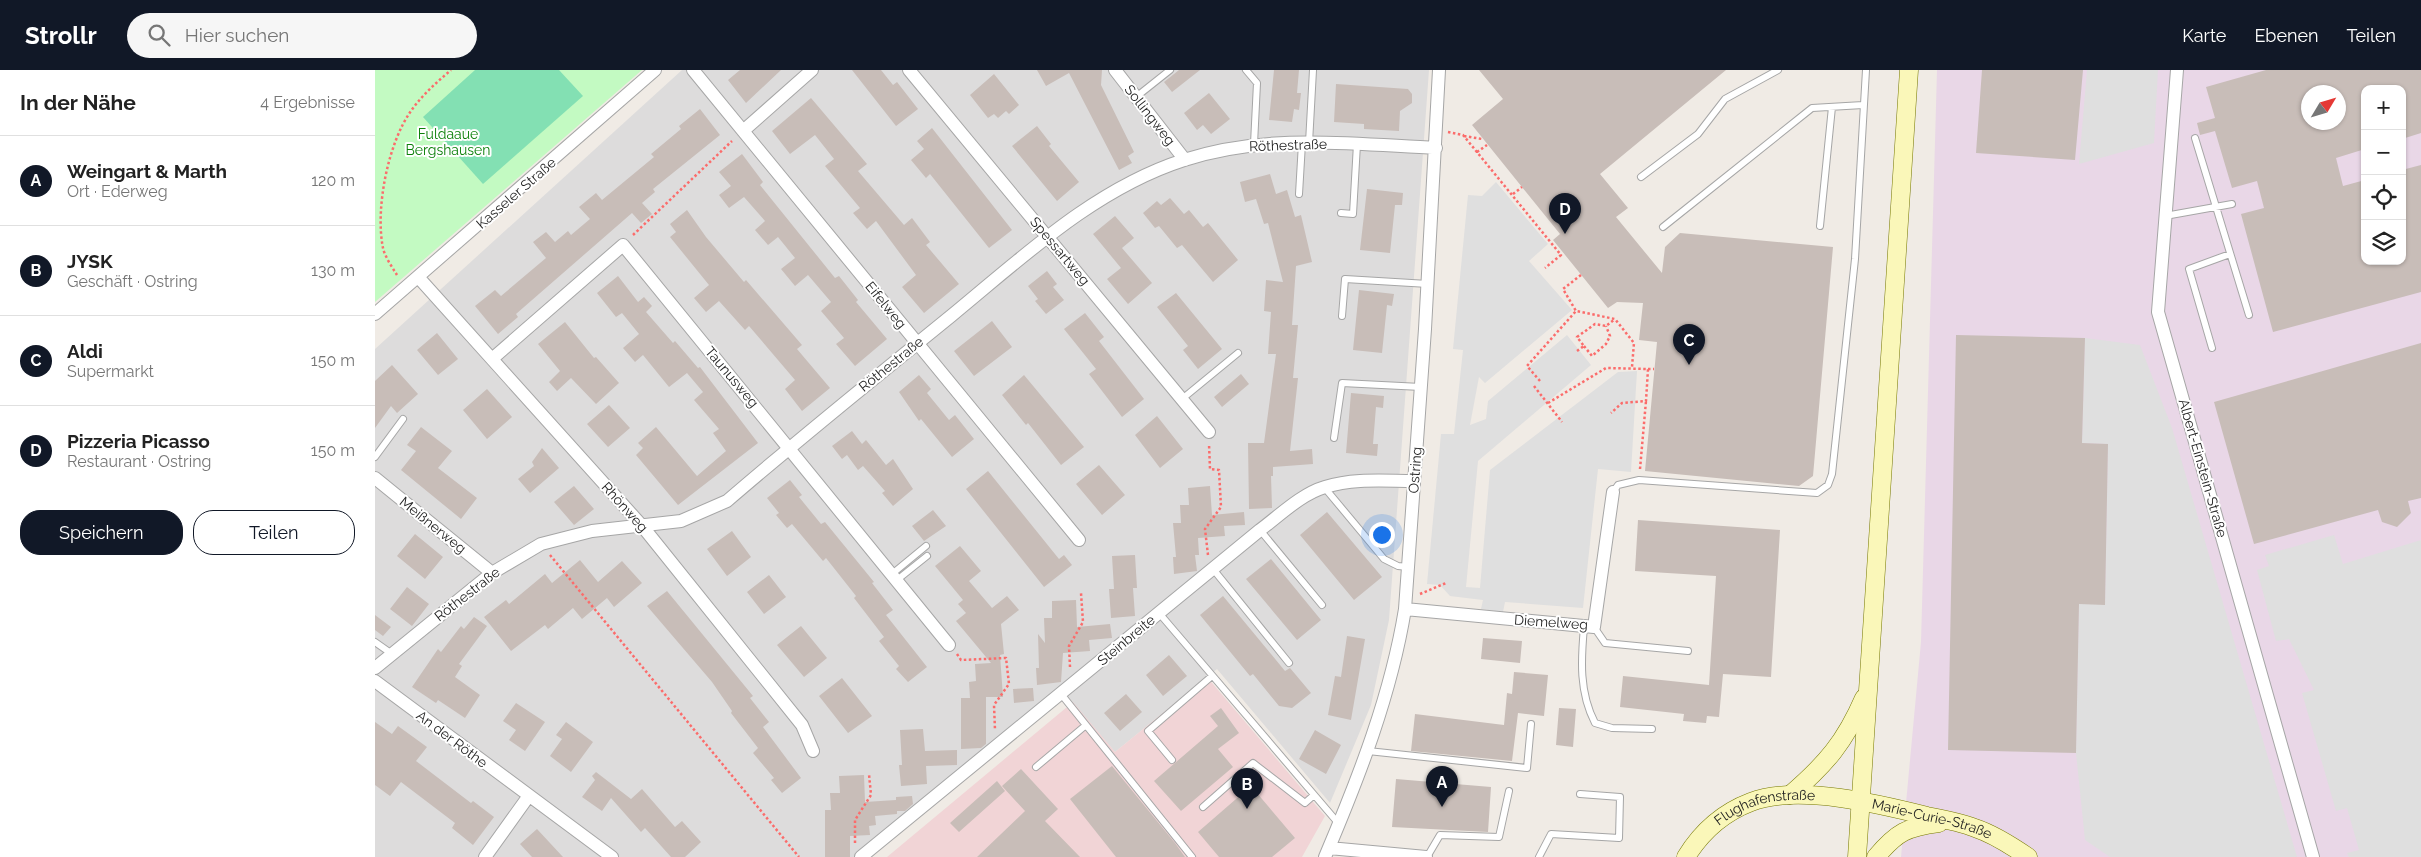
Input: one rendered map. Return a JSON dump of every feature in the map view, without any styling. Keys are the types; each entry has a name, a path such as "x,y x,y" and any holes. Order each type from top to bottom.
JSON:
{"main road":[{"path":"1857,857 1909,70"},
{"path":"1791,795 1829,760 1843,740 1869,689"},
{"name":"Flughafenstraße","path":"1686,857 1696,840 1715,820 1751,801 1773,796 1791,795 1861,801"},
{"name":"Marie-Curie-Straße","path":"1861,801 1975,828 2028,857"},
{"path":"1876,857 1898,835 1914,826 1950,821"}],"street":[{"name":"Kasseler Straße","path":"375,314 419,278 655,70"},
{"name":"Eifelweg","path":"693,70 1079,540"},
{"path":"743,130 812,70"},
{"name":"Spessartweg","path":"909,70 1209,432"},
{"name":"Sollingweg","path":"1115,70 1185,160"},
{"name":"Ostring","path":"1327,852 1368,751 1398,652 1405,608 1428,284 1439,70"},
{"name":"Albert-Einstein-Straße","path":"2177,70 2158,312 2313,857"},
{"name":"Röthestraße","path":"375,668 492,573 541,544 592,531 643,527 681,521 727,501 790,447 1048,236 1119,187 1185,160 1254,144 1357,144 1436,148"},
{"path":"492,359 623,245"},
{"name":"Taunusweg","path":"623,245 790,447 949,645"},
{"name":"Rhönweg","path":"419,278 643,527 802,725 813,751"},
{"name":"Meißnerweg","path":"375,478 492,573"},
{"name":"Steinbreite","path":"858,852 996,747 1260,530 1313,493 1324,487 1354,481 1414,480"},
{"name":"Diemelweg","path":"1405,608 1589,627 1613,492"},
{"name":"An der Röthe","path":"375,681 528,797 612,857"},
{"path":"485,857 528,797"},
{"path":"1327,852 1426,857"}],"lane":[{"path":"1136,97 1170,70"},
{"path":"1246,70 1257,83 1254,144"},
{"path":"1299,194 1313,70"},
{"path":"1641,177 1698,134 1725,99 1778,70"},
{"path":"1613,492 1618,485 1639,480 1817,493 1828,485 1832,474 1855,260 1866,70"},
{"path":"1663,227 1812,108 1863,105"},
{"path":"1820,226 1832,106"},
{"path":"2195,138 2249,315"},
{"path":"1341,214 1353,214 1357,144"},
{"path":"2165,216 2232,204"},
{"path":"2212,348 2189,268 2230,254"},
{"path":"1341,316 1345,279 1428,284"},
{"path":"1182,399 1238,353"},
{"path":"1334,438 1342,383 1421,387"},
{"path":"375,457 403,419"},
{"path":"1324,487 1384,560 1408,567"},
{"path":"1260,530 1322,605"},
{"path":"895,577 926,546"},
{"path":"895,577 927,556"},
{"path":"1211,570 1289,662"},
{"path":"1159,613 1339,824"},
{"path":"1589,627 1605,643 1689,651"},
{"path":"1589,627 1582,682 1587,708 1595,723 1612,728 1652,729"},
{"path":"375,642 392,654"},
{"path":"1172,760 1147,731 1212,676"},
{"path":"1065,690 1086,725 1193,857"},
{"path":"1368,751 1527,768 1531,724"},
{"path":"1036,767 1086,725"},
{"path":"1203,807 1253,763 1305,803 1314,795"},
{"path":"1426,857 1440,835 1499,837 1509,791"},
{"path":"1539,857 1551,834 1619,838 1620,797 1579,794"}],"path":[{"path":"397,275 383,248 380,229 386,173 393,147 410,113 427,92 451,70"},
{"path":"623,245 743,130"},
{"path":"1437,130 1482,139"},
{"path":"1463,135 1561,255 1545,268"},
{"path":"1477,152 1487,144"},
{"path":"1513,194 1522,187"},
{"path":"1581,275 1563,290 1576,311 1615,319 1634,343 1632,368"},
{"path":"1540,381 1527,366 1576,311"},
{"path":"1606,326 1610,336 1606,344 1591,356 1577,337 1595,324 1606,326 1615,319"},
{"path":"1577,351 1584,346"},
{"path":"1548,403 1606,368 1654,369"},
{"path":"1639,480 1648,369"},
{"path":"1535,386 1562,422"},
{"path":"1611,413 1623,403 1646,401"},
{"path":"1209,432 1210,469 1219,470 1221,507 1205,529 1211,570"},
{"path":"541,544 799,857"},
{"path":"1405,595 1421,594 1446,583"},
{"path":"1065,690 1069,646 1083,622 1081,593"},
{"path":"949,645 961,660 1007,658 1009,684 994,704 996,747"},
{"path":"858,852 855,820 871,795 869,774"}],"shaded area":[{"path":"682,70 1429,70 1389,620 1371,705 1330,803 1217,669 1115,752 1063,691 858,857 375,857 375,349"},
{"path":"1937,70 2421,70 2421,857 1901,857 1921,642"},
{"path":"2087,70 2158,70 2154,143 2079,164"},
{"path":"1496,182 1548,244 1529,261 1572,310 1485,383 1479,377 1470,425 1486,419 1488,401 1567,335 1591,365 1478,461 1466,587 1480,588 1490,470 1618,372 1637,371 1631,472 1598,469 1583,608 1505,602 1503,612 1481,609 1483,600 1450,596 1440,585 1427,584 1441,434 1454,434 1463,350 1453,349 1468,195 1482,196"},
{"path":"2085,338 2140,345 2172,428 2297,857 2110,857 2085,840 2076,753 2079,604 2105,604 2108,444 2082,443"},
{"path":"2334,535 2343,564 2421,540 2421,857 2349,857 2347,853 2359,850 2347,808 2336,811 2302,693 2314,690 2289,639 2276,641 2257,570 2269,566 2265,555"},
{"path":"1207,677 1325,816 1302,857 887,857 1073,702 1115,752"}],"green space":[{"name":"Fuldaaue Bergshausen","path":"375,70 642,70 375,302"},
{"path":"475,70 559,70 583,96 483,184 423,117"}],"building":[{"path":"740,70 781,70 746,103 728,80"},
{"path":"852,70 881,70 893,85 897,82 918,109 896,126"},
{"path":"1037,70 1102,70 1101,85 1134,152 1128,156 1132,163 1119,170 1069,73 1046,86"},
{"path":"1179,70 1200,70 1172,92 1164,82"},
{"path":"1274,70 1299,70 1297,93 1301,93 1299,110 1294,109 1292,122 1269,120"},
{"path":"1479,70 1726,70 1600,174 1628,208 1616,217 1662,273 1665,247 1680,233 1833,247 1813,476 1799,486 1645,471 1657,342 1639,340 1643,303 1617,302 1608,308 1553,240 1560,234 1472,125 1503,99"},
{"path":"1982,70 2083,70 2075,160 1976,153"},
{"path":"2266,70 2421,70 2421,133 2406,138 2406,85 2361,85 2361,150 2336,158 2343,186 2361,181 2361,265 2406,265 2406,169 2421,165 2421,292 2273,332 2241,214 2264,208 2257,181 2232,188 2215,131 2200,135 2197,123 2215,118 2206,87"},
{"path":"994,74 1019,105 1009,114 1006,111 998,118 994,114 988,118 970,95"},
{"path":"1336,84 1408,89 1412,94 1412,103 1400,111 1399,131 1364,129 1364,124 1334,122"},
{"path":"1209,93 1230,119 1211,134 1203,125 1197,130 1184,113"},
{"path":"811,98 867,164 858,171 904,225 912,218 930,242 926,245 959,284 924,313 902,287 916,275 876,221 867,229 853,213 860,208 825,166 834,159 815,135 790,154 772,131"},
{"path":"700,109 720,135 653,189 655,192 642,203 652,214 641,223 632,213 516,314 518,317 498,334 475,306 495,290 501,296 546,258 533,242 546,232 555,242 568,231 571,235 590,219 579,207 596,193 602,200 654,157 651,154 681,129 679,126"},
{"path":"1037,126 1051,144 1049,146 1079,182 1057,201 1012,146"},
{"path":"932,128 1012,230 989,248 930,174 926,178 911,160 924,149 917,141"},
{"path":"742,154 763,182 760,185 835,278 839,276 858,300 856,302 887,339 855,366 836,344 844,338 821,311 831,302 808,275 795,286 781,269 795,258 778,237 768,245 755,230 765,221 744,197 729,208 719,195 731,186 719,172"},
{"path":"1270,174 1276,194 1287,190 1295,217 1301,215 1312,262 1296,266 1292,325 1298,325 1293,378 1298,378 1290,451 1312,449 1313,464 1273,467 1273,476 1271,476 1272,508 1249,509 1248,443 1264,443 1276,354 1268,354 1271,312 1264,311 1266,280 1283,282 1268,223 1264,224 1256,199 1245,202 1240,182"},
{"path":"1367,189 1403,193 1402,205 1395,205 1390,253 1360,250"},
{"path":"1170,198 1184,214 1189,210 1203,227 1208,223 1238,260 1213,282 1182,245 1177,248 1159,226 1155,228 1143,213 1157,201 1161,205"},
{"path":"687,210 706,237 744,282 746,280 802,345 797,349 830,388 802,411 785,389 795,380 749,326 745,330 719,301 706,312 694,298 709,285 670,237 676,232 670,224"},
{"path":"1115,216 1134,238 1122,248 1152,283 1128,304 1107,279 1121,268 1093,234"},
{"path":"1047,271 1057,284 1053,287 1064,300 1046,314 1035,301 1038,299 1028,286"},
{"path":"618,276 638,302 644,297 652,306 646,312 673,343 675,341 698,368 700,367 758,443 678,505 636,455 643,448 638,443 656,427 697,476 726,451 713,433 719,429 694,400 703,392 687,373 669,387 643,355 635,362 623,348 639,334 622,313 616,317 597,293"},
{"path":"1359,290 1394,294 1392,306 1387,305 1382,353 1353,350"},
{"path":"1176,293 1222,349 1198,369 1183,350 1188,346 1157,307"},
{"path":"1085,313 1104,337 1099,341 1144,399 1122,417 1089,374 1096,369 1064,329"},
{"path":"992,321 1012,347 974,376 954,351"},
{"path":"565,322 594,358 596,357 619,383 596,404 571,378 557,391 549,382 560,371 538,344"},
{"path":"437,333 458,359 438,375 417,350"},
{"path":"1956,335 2085,338 2082,443 2108,444 2105,605 2079,604 2076,753 1948,750"},
{"path":"2421,343 2421,498 2408,501 2411,513 2397,527 2382,522 2378,510 2254,544 2214,402"},
{"path":"392,365 418,394 397,413 391,406 375,428 375,381"},
{"path":"1241,374 1249,384 1222,407 1214,397"},
{"path":"919,375 931,389 927,393 949,420 955,415 974,439 952,457 921,419 919,421 899,392"},
{"path":"1024,375 1084,447 1061,465 1028,423 1026,425 1002,395"},
{"path":"487,389 512,417 487,439 463,410"},
{"path":"1351,393 1384,396 1383,408 1376,407 1373,444 1378,444 1377,456 1346,453"},
{"path":"609,405 630,428 608,447 587,424"},
{"path":"1157,416 1183,449 1160,468 1135,435"},
{"path":"421,427 452,451 438,468 477,498 461,519 401,470 416,451 407,445"},
{"path":"852,431 862,444 866,440 886,465 893,459 913,489 893,506 882,493 885,491 863,466 858,470 847,455 842,459 832,446"},
{"path":"542,448 559,468 530,493 518,479 534,466 532,462"},
{"path":"1099,465 1125,495 1102,515 1076,484"},
{"path":"988,471 1059,559 1064,555 1072,565 1044,587 966,489"},
{"path":"790,480 802,495 799,497 821,524 825,522 874,582 872,583 893,610 886,615 927,667 908,682 896,669 899,666 879,641 884,637 854,598 856,596 826,558 823,561 792,524 787,528 776,515 779,513 767,498"},
{"path":"574,486 594,509 574,525 554,502"},
{"path":"1210,486 1212,515 1244,512 1245,525 1224,526 1225,536 1198,538 1199,555 1195,555 1197,571 1174,574 1173,557 1176,557 1173,523 1181,523 1180,505 1189,505 1188,488"},
{"path":"933,510 946,526 924,541 912,526"},
{"path":"1327,512 1382,577 1354,600 1300,535"},
{"path":"1638,520 1780,530 1771,677 1723,674 1719,717 1707,716 1706,723 1683,721 1684,714 1620,707 1623,676 1709,685 1716,576 1635,571"},
{"path":"732,531 751,557 727,576 707,549"},
{"path":"415,534 443,557 425,579 397,556"},
{"path":"960,546 981,571 969,581 992,608 1007,596 1019,610 1001,624 1004,654 1000,655 1003,697 986,697 986,744 981,748 961,749 961,698 970,698 969,682 976,681 975,664 991,663 956,621 966,613 958,604 963,600 935,566"},
{"path":"1135,555 1137,588 1133,588 1135,616 1111,618 1109,589 1114,589 1112,556"},
{"path":"1271,559 1321,620 1297,640 1246,579"},
{"path":"580,560 598,582 622,561 642,583 614,607 607,598 582,619 573,608 548,629 545,625 511,651 484,617 506,600 509,604 545,574 552,583"},
{"path":"769,575 786,597 764,614 747,592"},
{"path":"407,587 429,604 412,626 390,609"},
{"path":"667,591 753,696 750,698 769,722 763,727 801,778 782,793 771,780 774,778 753,753 758,748 731,713 732,711 712,682 647,606"},
{"path":"1223,596 1285,671 1290,668 1311,693 1292,708 1279,706 1253,674 1250,676 1200,615"},
{"path":"1076,600 1077,627 1110,624 1112,638 1089,640 1090,651 1063,653 1061,682 1037,685 1036,668 1039,668 1038,634 1045,643 1044,618 1052,618 1052,601"},
{"path":"375,615 391,627 383,636 375,630"},
{"path":"474,617 487,626 459,664 462,666 455,677 480,695 465,718 438,700 436,703 412,687 438,649 441,652 461,626 464,629"},
{"path":"801,626 827,658 804,677 777,645"},
{"path":"1347,636 1365,639 1351,720 1328,715 1335,676 1341,677"},
{"path":"1483,638 1522,641 1520,663 1481,659"},
{"path":"1169,655 1187,676 1163,696 1146,675"},
{"path":"1514,672 1548,675 1544,716 1518,713 1512,761 1411,751 1415,714 1504,725 1507,693 1512,694"},
{"path":"842,678 872,716 848,733 819,696"},
{"path":"1033,688 1034,701 1014,703 1013,689"},
{"path":"1126,694 1142,712 1120,731 1104,713"},
{"path":"516,703 545,722 525,751 509,740 516,730 503,721"},
{"path":"1221,708 1239,733 1218,749 1233,767 1181,811 1154,781 1218,726 1210,716"},
{"path":"1559,708 1576,709 1573,747 1556,745"},
{"path":"375,722 392,734 398,726 427,747 416,761 471,803 473,801 494,817 473,845 452,828 455,823 401,782 390,796 375,785"},
{"path":"566,722 593,742 571,772 550,756 562,739 556,735"},
{"path":"923,729 925,751 957,750 957,765 926,766 927,784 901,786 899,765 902,765 900,730"},
{"path":"1315,730 1341,745 1326,774 1299,759"},
{"path":"1112,766 1185,857 1116,857 1070,799"},
{"path":"1021,769 1058,809 1045,821 1080,857 977,857 1025,811 1002,786"},
{"path":"596,772 631,799 642,789 675,827 682,821 701,842 685,857 671,857 645,828 641,832 611,798 602,811 582,797 595,780 592,776"},
{"path":"864,775 865,802 896,800 896,797 912,796 913,804 905,811 897,811 897,814 875,816 876,825 869,826 870,835 850,836 850,857 825,857 825,810 831,810 830,793 840,793 839,776"},
{"path":"1396,779 1491,787 1488,832 1392,827"},
{"path":"997,781 1005,791 959,832 950,823"},
{"path":"1251,786 1295,838 1272,857 1219,857 1198,832"},
{"path":"537,829 563,857 532,857 520,844"}],"place":[{"name":"Pizzeria Picasso","path":"1565,234"},
{"name":"Aldi","path":"1689,365"},
{"name":"Weingart & Marth","path":"1442,807"},
{"name":"JYSK","path":"1247,809"}]}
